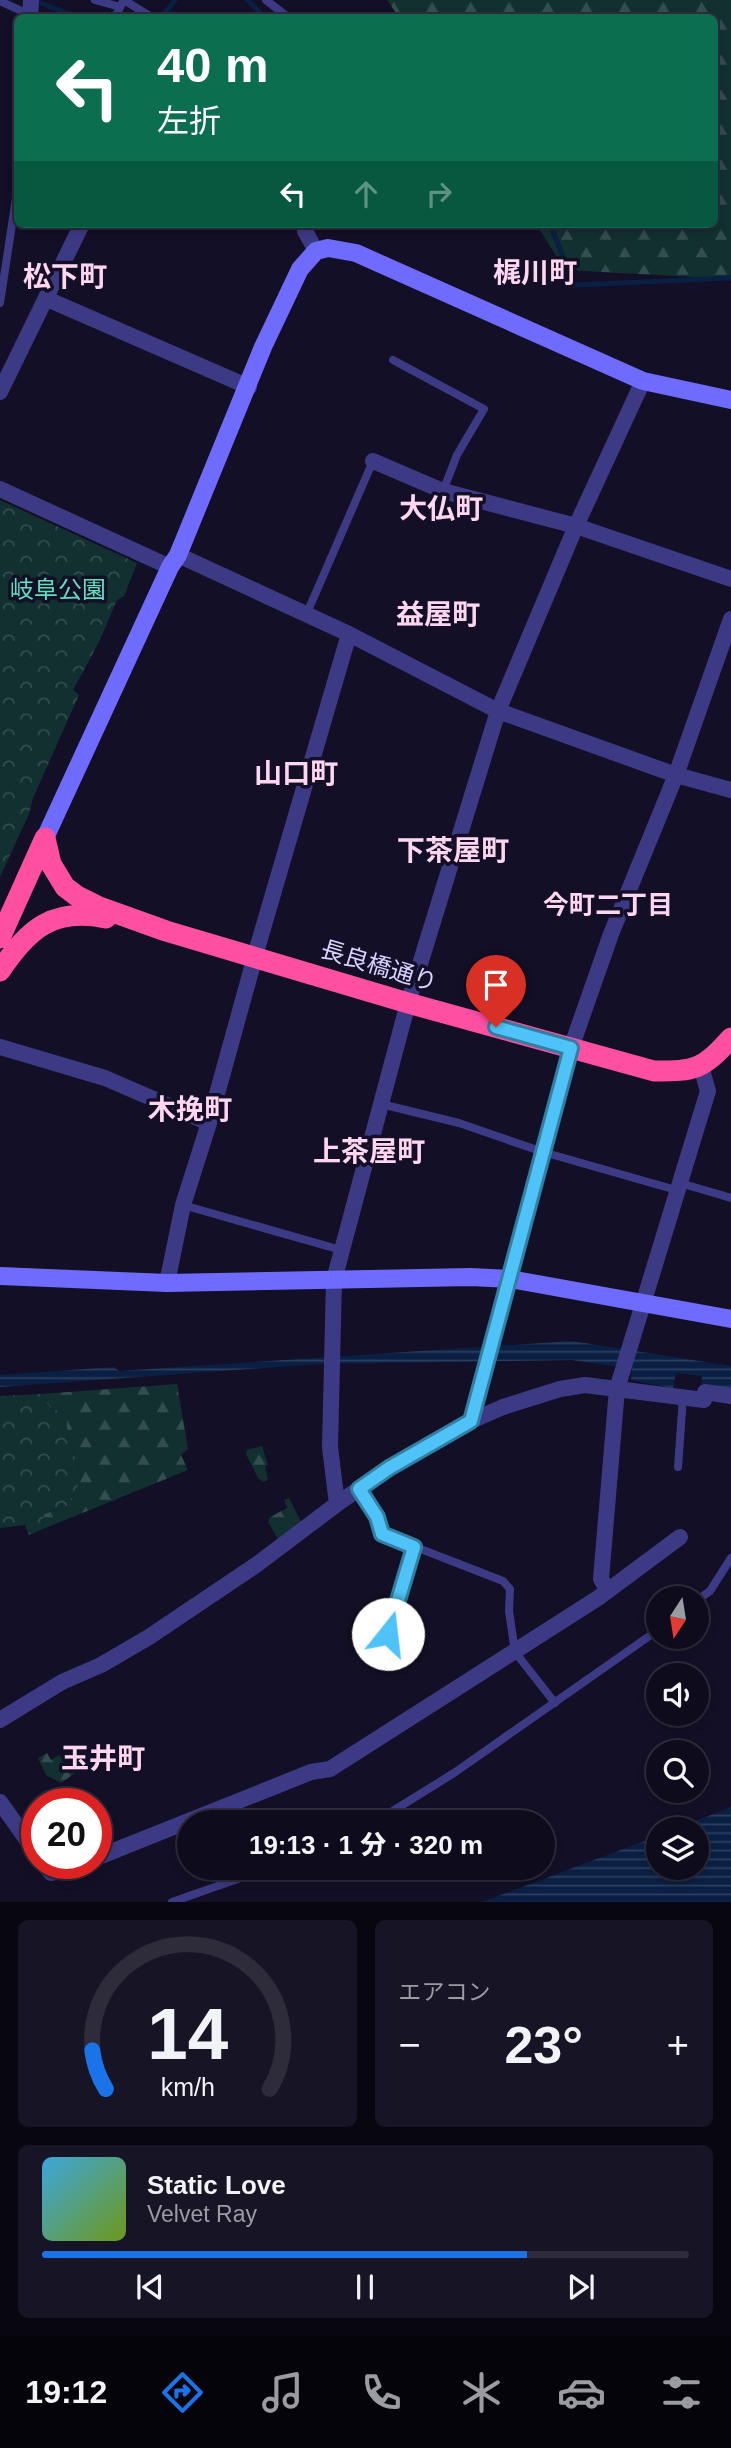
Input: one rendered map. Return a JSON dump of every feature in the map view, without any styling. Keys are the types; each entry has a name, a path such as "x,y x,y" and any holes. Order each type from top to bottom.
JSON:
{"highway":[{"name":"長良橋通り","path":"45,838 51,864 65,887 76,896 99,907 408,1003 654,1071 685,1071 701,1067"},
{"path":"0,938 45,838"},
{"name":"長良橋通り","path":"0,971 25,937 56,918 74,914 94,915 166,930"},
{"path":"701,1067 731,1038"}],"street":[{"path":"0,393 80,228"},
{"path":"305,228 316,251"},
{"path":"45,838 174,561 249,387 263,347 300,270 316,251 328,248 356,253 643,380 731,400"},
{"path":"47,299 249,387"},
{"path":"337,1504 330,1447 334,1280 408,1003 498,711 576,526 643,380"},
{"path":"373,461 443,491 576,526 731,579"},
{"path":"0,489 307,613 498,711 676,775 731,790"},
{"path":"471,1421 571,1048 611,934 676,775 731,619"},
{"path":"167,1283 183,1205 209,1124 349,634"},
{"path":"0,1047 105,1078 209,1124"},
{"path":"608,1591 601,1579 620,1382 677,1186 708,1091 701,1067"},
{"path":"0,1276 167,1283 471,1277 510,1279 731,1319"},
{"path":"0,1720 62,1682 101,1665 149,1637 287,1543 389,1468 471,1421 502,1407 560,1389 620,1382 704,1400 705,1392 731,1396"},
{"path":"112,1852 312,1772 330,1769 608,1591 680,1537"},
{"path":"0,1802 21,1832"}],"lane":[{"path":"95,0 122,2 145,14"},
{"path":"266,0 284,14"},
{"path":"0,1 30,11"},
{"path":"0,303 14,211"},
{"path":"393,360 484,409 457,455 443,491"},
{"path":"307,613 373,461"},
{"path":"381,1104 459,1124 543,1152 731,1198"},
{"path":"183,1205 341,1250"},
{"path":"678,1467 683,1397"},
{"path":"359,1489 377,1517 382,1534 503,1581 510,1589 509,1611 515,1652 555,1703"},
{"path":"388,1634 414,1547"},
{"path":"709,1592 731,1558"},
{"path":"394,1810 454,1773 646,1639"},
{"path":"172,1902 235,1880"}],"green space":[{"path":"387,0 731,0 731,279 565,270 539,228 718,228 718,14 397,14"},
{"name":"岐阜公園","path":"0,500 137,563 124,596 117,600 99,642 73,690 79,695 0,877"},
{"path":"177,1384 188,1449 181,1455 188,1470 43,1529 44,1514 67,1506 82,1478 67,1435 67,1414 50,1408 41,1394"},
{"path":"41,1394 50,1408 67,1414 67,1435 82,1478 67,1506 44,1514 43,1529 29,1535 25,1525 0,1528 0,1396"},
{"path":"262,1446 268,1465 265,1466 268,1480 263,1482 258,1478 246,1454 247,1450"},
{"path":"289,1498 301,1522 279,1541 268,1522 270,1517 287,1508 284,1500"},
{"path":"47,1753 51,1760 59,1755 75,1773 61,1783 46,1775 38,1758"}],"water":[{"path":"572,1341 731,1366 731,1392 701,1387 702,1376 676,1373 673,1388 631,1380 632,1369 572,1360 320,1364 0,1387 0,1375 114,1367 119,1371"},
{"path":"731,1807 731,1902 482,1902 541,1880 555,1880 555,1875 646,1840 646,1880 709,1880 709,1817 706,1817"}],"waterway":[{"path":"164,14 175,0"},
{"path":"247,0 262,14"},
{"path":"35,1 69,14"},
{"path":"552,228 574,285 731,278"}],"district":[{"name":"梶川町","path":"535,272"},
{"name":"松下町","path":"65,276"},
{"name":"大仏町","path":"441,508"},
{"name":"益屋町","path":"438,614"},
{"name":"山口町","path":"296,773"},
{"name":"下茶屋町","path":"453,850"},
{"name":"今町二丁目","path":"608,905"},
{"name":"木挽町","path":"190,1109"},
{"name":"上茶屋町","path":"369,1151"},
{"name":"玉井町","path":"103,1758"}],"route":[{"path":"388,1634 414,1547 382,1534 377,1517 359,1489 389,1468 471,1421 571,1048 496,1027"}]}
